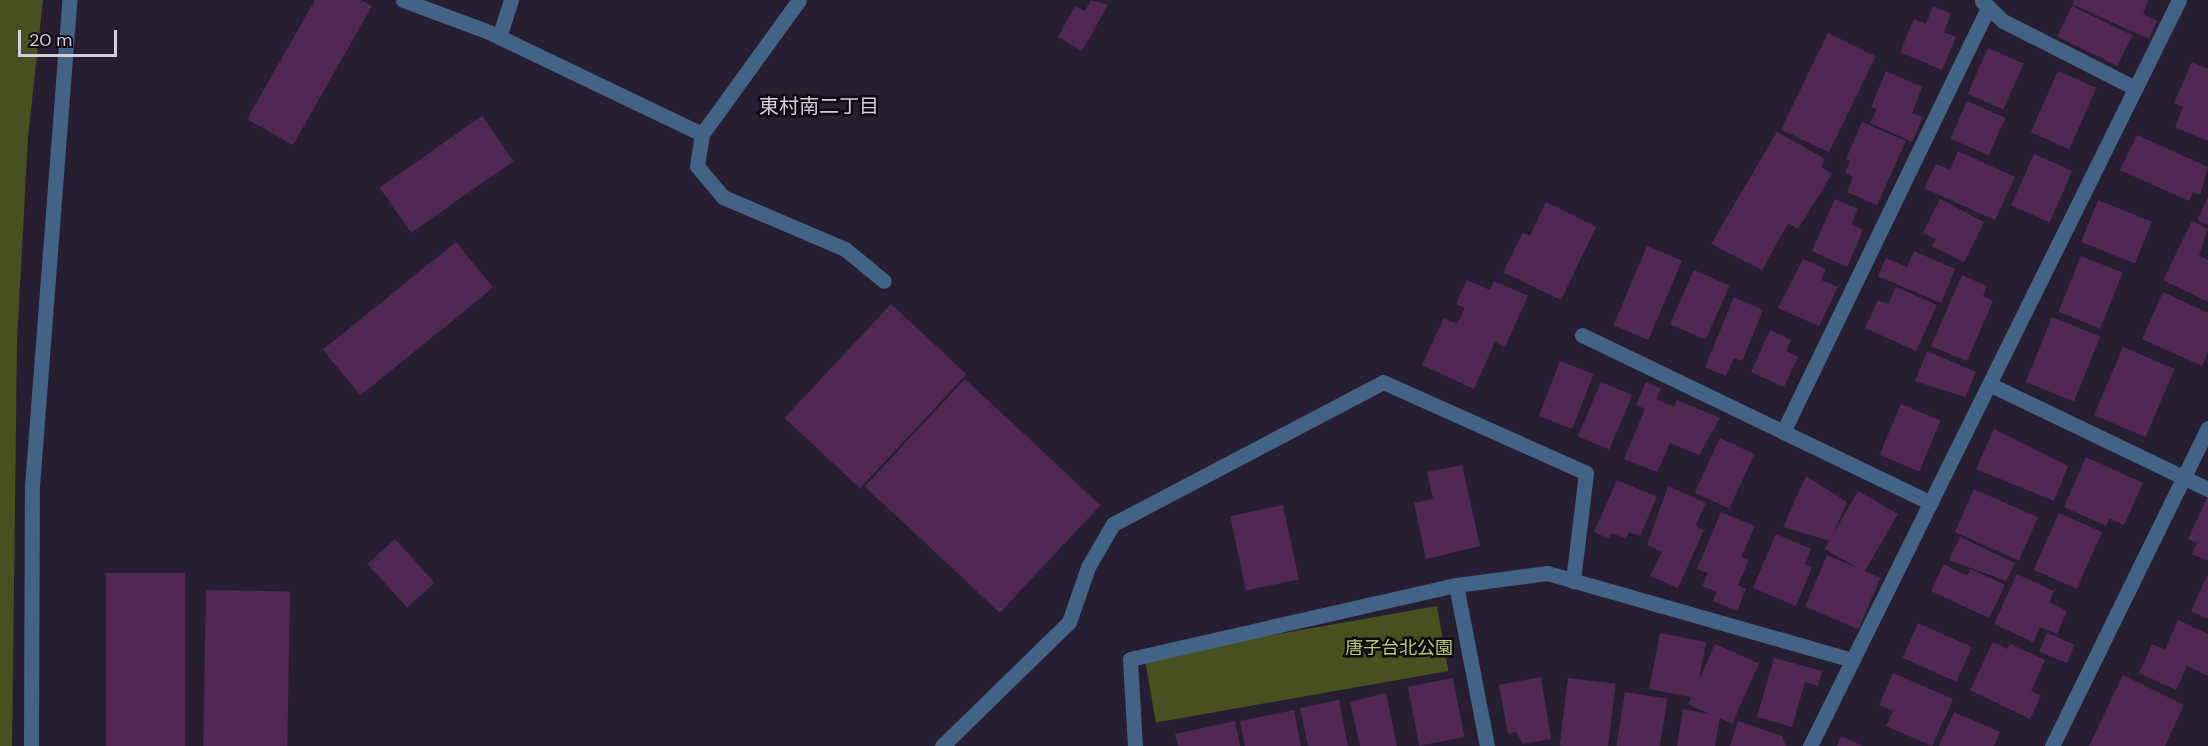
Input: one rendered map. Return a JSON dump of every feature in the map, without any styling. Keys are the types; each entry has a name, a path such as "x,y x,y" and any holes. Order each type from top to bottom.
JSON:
{"street":[{"path":"31,746 32,486 69,0"},
{"path":"403,0 499,37 702,134"},
{"path":"499,37 511,0"},
{"path":"799,0 702,134 697,166 723,197 845,249 885,281"},
{"path":"1810,746 1991,385 2179,0"},
{"path":"1783,432 1984,4 2002,21 2135,88"},
{"path":"1582,335 1931,503"},
{"path":"942,746 1069,622 1088,567 1113,524 1383,382 1586,473 1573,580"},
{"path":"1991,385 2208,489"},
{"path":"2052,746 2208,428"},
{"path":"1135,746 1130,659 1456,585 1547,573 1852,660"},
{"path":"1456,585 1487,746"}],"green space":[{"path":"0,0 43,0 28,137 17,342 12,746 0,746"},
{"name":"唐子台北公園","path":"1437,606 1448,671 1156,723 1145,658"}],"building":[{"path":"315,0 361,0 372,6 293,145 247,119"},
{"path":"1091,0 1108,5 1082,51 1058,37 1075,6 1085,11"},
{"path":"2074,0 2149,0 2143,14 2157,21 2149,39 2072,4"},
{"path":"1933,6 1951,14 1944,32 1956,37 1942,70 1900,52 1914,19 1926,24"},
{"path":"2072,6 2132,35 2117,66 2057,37"},
{"path":"1828,33 1876,56 1829,152 1781,129"},
{"path":"1988,48 2024,64 2003,110 1968,94"},
{"path":"2192,62 2208,69 2208,141 2175,127 2183,107 2174,103"},
{"path":"1886,71 1922,87 1912,113 1923,117 1912,142 1870,123 1877,109 1871,107"},
{"path":"2058,71 2096,88 2069,149 2031,132"},
{"path":"1967,101 2005,118 1989,156 1950,138"},
{"path":"482,116 514,161 411,233 380,188"},
{"path":"1862,122 1906,141 1877,205 1847,192 1853,177 1845,173 1850,161 1846,159"},
{"path":"1777,132 1825,159 1821,167 1832,174 1798,229 1788,223 1762,270 1711,244"},
{"path":"2137,135 2208,167 2200,195 2193,192 2189,201 2120,170"},
{"path":"1958,151 2015,177 1995,220 1924,188 1936,164 1950,170"},
{"path":"2034,154 2072,171 2050,222 2011,205"},
{"path":"2208,197 2208,225 2197,220"},
{"path":"1835,199 1858,209 1851,224 1863,230 1847,267 1812,251"},
{"path":"1940,199 1984,222 1964,262 1932,246 1936,239 1923,233"},
{"path":"2098,200 2152,222 2135,263 2081,242"},
{"path":"1546,202 1596,227 1561,300 1503,272 1523,233 1530,236"},
{"path":"2192,221 2208,229 2199,255 2208,260 2208,302 2163,280"},
{"path":"456,242 493,288 360,395 323,350"},
{"path":"1647,246 1682,261 1648,340 1613,325"},
{"path":"1914,251 1955,269 1941,303 1878,276 1886,258 1907,267"},
{"path":"2081,256 2123,273 2100,328 2059,312"},
{"path":"1803,259 1826,269 1821,280 1838,287 1819,326 1778,308"},
{"path":"1694,270 1730,286 1706,340 1670,324"},
{"path":"1962,275 1987,286 1983,296 1993,301 1967,361 1931,346"},
{"path":"1467,280 1490,290 1494,281 1528,296 1505,347 1495,342 1474,389 1422,365 1444,318 1457,324 1465,308 1456,304"},
{"path":"1896,287 1937,305 1916,351 1865,328 1878,300 1888,304"},
{"path":"2163,292 2208,313 2208,352 2202,366 2142,339"},
{"path":"1734,297 1763,310 1742,361 1734,358 1726,376 1705,367"},
{"path":"891,304 966,374 860,488 785,418"},
{"path":"2052,317 2100,336 2074,401 2026,382"},
{"path":"1770,330 1791,340 1786,351 1798,357 1784,387 1751,372"},
{"path":"2123,347 2175,369 2146,437 2094,415"},
{"path":"1927,351 1976,372 1965,397 1915,381"},
{"path":"1560,361 1594,374 1572,429 1539,416"},
{"path":"965,379 1100,505 1000,613 865,487"},
{"path":"1601,382 1632,395 1609,450 1578,436"},
{"path":"1646,382 1661,389 1656,399 1674,407 1677,400 1720,418 1699,455 1670,443 1657,472 1624,459 1645,409 1636,405"},
{"path":"1901,404 1941,421 1919,471 1880,455"},
{"path":"1994,429 2068,466 2054,501 1976,469"},
{"path":"1720,438 1754,454 1729,508 1695,492"},
{"path":"2086,457 2143,483 2124,525 2109,518 2106,526 2064,507"},
{"path":"1462,465 1480,546 1426,559 1414,503 1433,499 1427,472"},
{"path":"1806,476 1847,502 1830,541 1783,527"},
{"path":"1617,480 1657,497 1640,536 1629,532 1626,539 1612,533 1609,539 1594,532"},
{"path":"1668,486 1706,503 1695,526 1704,530 1678,588 1650,576 1662,552 1647,545"},
{"path":"1974,489 2038,517 2019,560 1955,532"},
{"path":"1858,491 1898,514 1864,572 1824,549"},
{"path":"2208,496 2208,561 2192,554 2197,543 2188,539"},
{"path":"1283,505 1299,579 1246,591 1230,516"},
{"path":"1721,512 1755,526 1741,557 1749,560 1738,585 1746,589 1737,611 1713,601 1717,592 1702,586 1708,573 1697,569"},
{"path":"2059,513 2102,532 2077,589 2034,570"},
{"path":"1776,534 1811,549 1805,564 1812,567 1796,606 1753,588"},
{"path":"1960,537 2015,563 2006,581 1949,560"},
{"path":"395,539 434,583 407,608 368,564"},
{"path":"1827,555 1880,578 1859,629 1805,607"},
{"path":"1944,564 1967,576 1971,569 2005,585 1989,618 1931,591"},
{"path":"106,573 185,573 185,746 106,746"},
{"path":"2017,574 2054,591 2049,602 2067,611 2057,634 2040,627 2033,642 1994,624"},
{"path":"2208,574 2208,619 2191,611"},
{"path":"206,590 290,591 287,746 203,746"},
{"path":"2178,620 2208,634 2208,676 2187,666 2176,690 2139,673 2152,644 2165,650"},
{"path":"1918,623 1972,647 1956,682 1903,658"},
{"path":"1660,633 1706,642 1695,698 1649,689"},
{"path":"2047,633 2075,645 2067,663 2039,651"},
{"path":"1993,642 2007,649 2010,644 2045,660 2031,691 2041,696 2030,719 1970,690"},
{"path":"1715,644 1759,664 1732,724 1688,704"},
{"path":"1774,658 1822,671 1818,686 1805,682 1792,727 1757,717"},
{"path":"1893,673 1953,699 1932,746 1886,726 1893,711 1879,705"},
{"path":"2123,675 2184,705 2165,746 2089,746"},
{"path":"1541,677 1551,739 1523,744 1516,732 1508,734 1499,685"},
{"path":"1453,678 1464,737 1419,746 1408,687"},
{"path":"1568,678 1616,684 1608,746 1560,745"},
{"path":"1625,692 1667,699 1660,746 1616,746"},
{"path":"1386,693 1397,746 1360,746 1350,702"},
{"path":"1339,700 1348,746 1308,746 1300,708"},
{"path":"1683,709 1720,716 1715,746 1677,746"},
{"path":"1294,710 1301,746 1245,746 1240,721"},
{"path":"1954,712 2000,732 1994,746 1939,746"},
{"path":"1235,721 1240,746 1178,746 1175,734"},
{"path":"1738,721 1782,736 1786,746 1730,746"},
{"path":"1841,736 1863,746 1837,746"}],"district":[{"name":"東村南二丁目","path":"819,106"}]}
